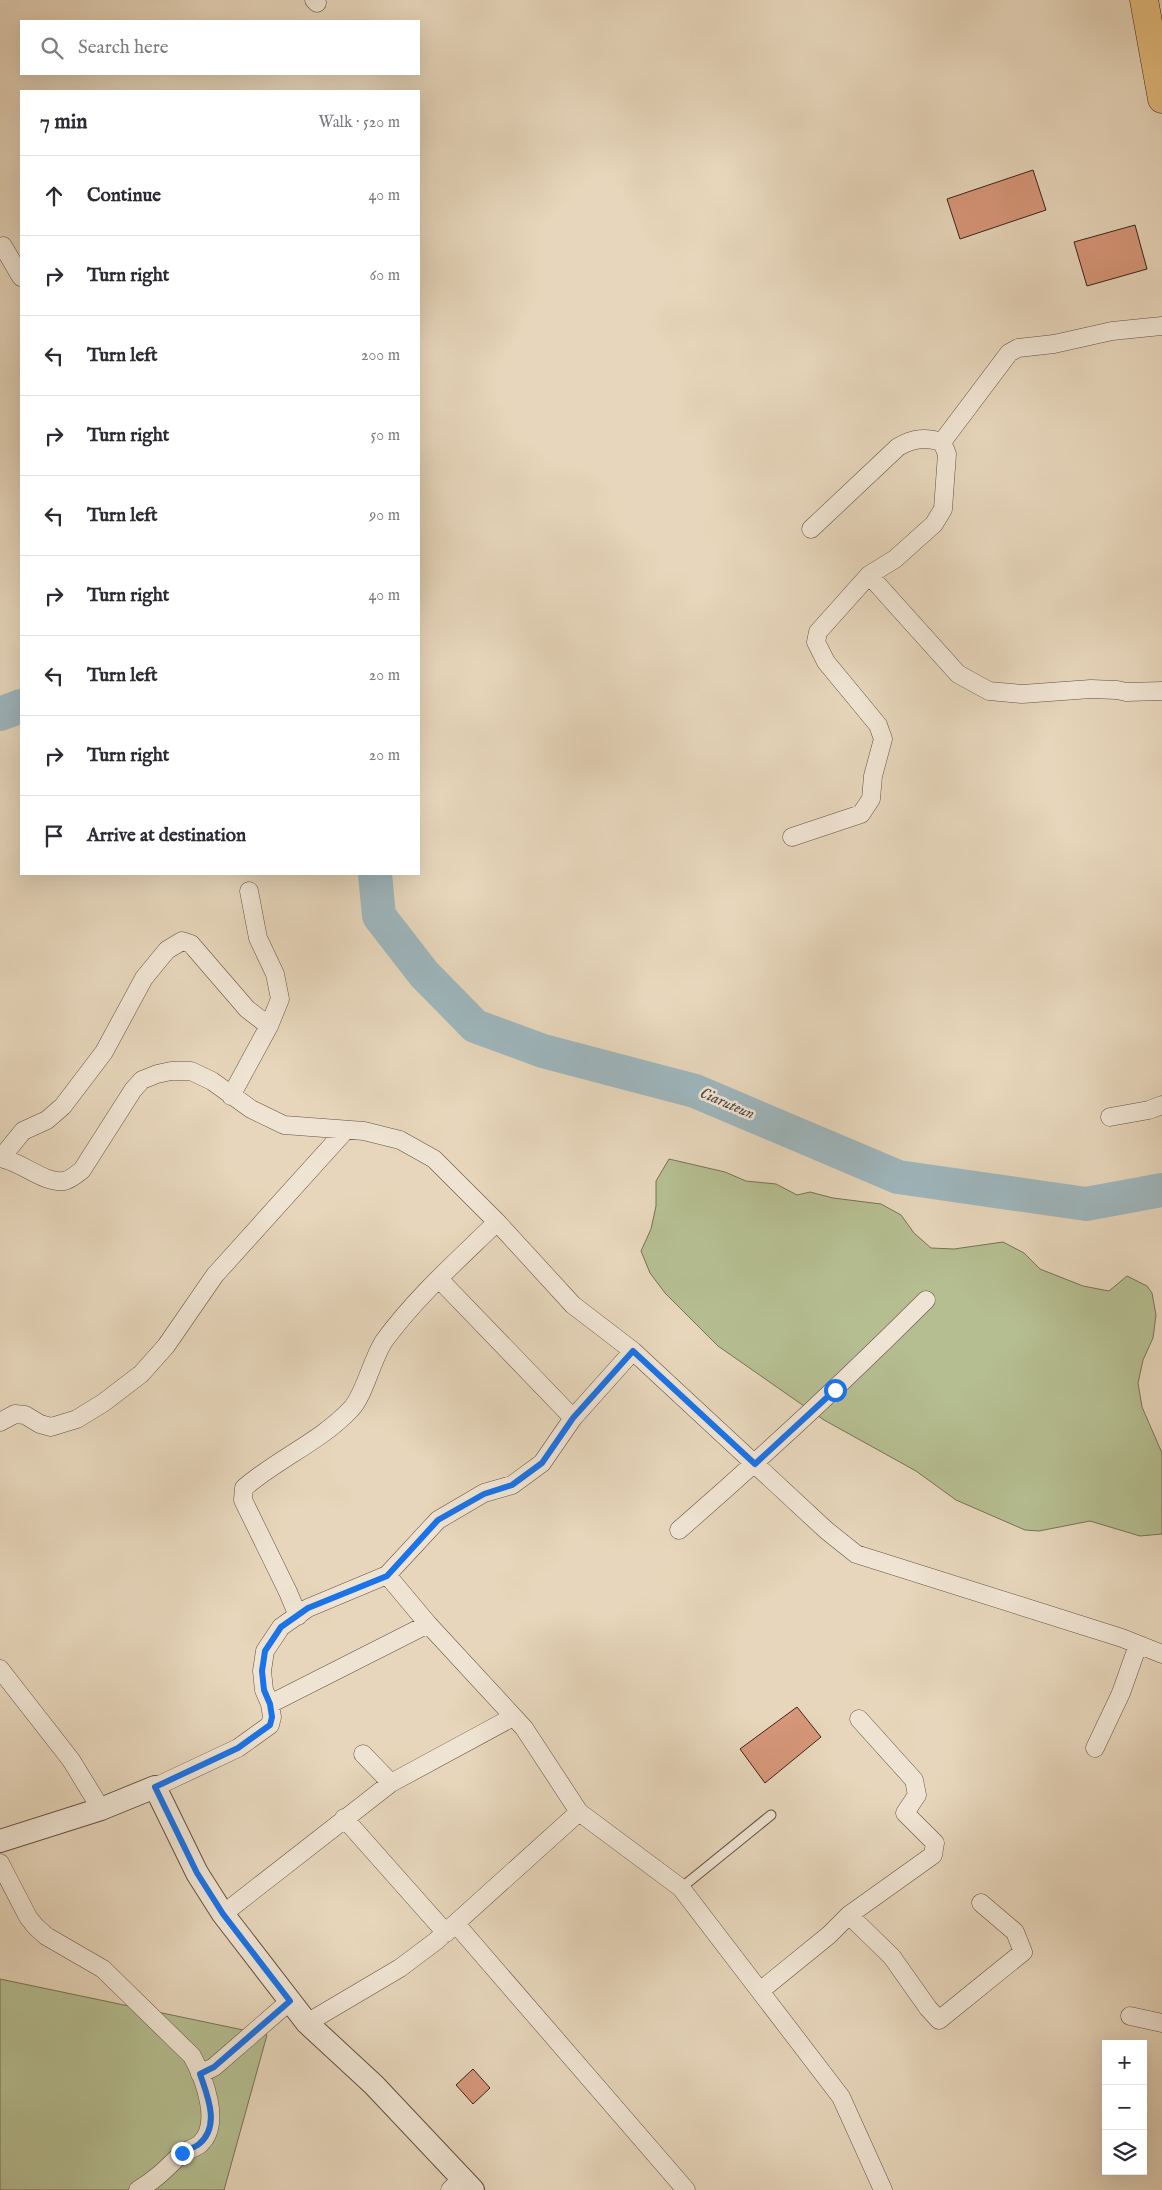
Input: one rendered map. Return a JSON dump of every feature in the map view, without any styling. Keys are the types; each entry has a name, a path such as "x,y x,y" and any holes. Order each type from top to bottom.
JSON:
{"highway":[{"path":"1151,8 1162,100"}],"street":[{"path":"1,245 20,274"},
{"path":"942,442 1009,353 1018,348 1054,344 1112,331 1162,326"},
{"path":"811,529 898,447 911,439 926,438 942,442"},
{"path":"792,837 862,814 871,799 873,776 883,739 878,725 826,662 816,642 818,632 869,575 895,559 934,524 943,508 947,454 942,442"},
{"path":"869,575 958,674 989,691 1022,694 1091,689 1126,692 1162,691"},
{"path":"231,1096 269,1026 280,999 275,974 258,938 249,892"},
{"path":"269,1026 247,1009 191,944 182,941 167,950 144,978 104,1052 63,1106 47,1120 23,1131 0,1158 14,1161 46,1178 64,1181 75,1176 82,1170 133,1090 142,1080 171,1071 191,1071 212,1081 251,1109 284,1125 364,1131 400,1140 434,1159 573,1305 633,1351 826,1530 856,1554 1162,1654"},
{"path":"1110,1117 1149,1110 1162,1105"},
{"path":"0,1422 15,1414 25,1414 40,1424 51,1427 77,1419 103,1403 141,1374 166,1346 215,1275 345,1131"},
{"path":"298,1616 243,1500 244,1488 262,1472 335,1424 353,1408 383,1343 406,1313 496,1222"},
{"path":"439,1279 573,1418"},
{"path":"679,1530 755,1464 835,1390 926,1300"},
{"path":"0,1841 102,1809 155,1787 238,1748 264,1731 270,1725 272,1717 270,1704 264,1690 262,1671 265,1651 281,1627 308,1608 387,1576 438,1520 484,1494 512,1485 542,1463 573,1418 633,1351"},
{"path":"387,1576 428,1624 524,1728 578,1812 681,1888 841,2097 883,2190"},
{"path":"270,1704 428,1624"},
{"path":"1095,1748 1121,1694 1138,1645"},
{"path":"0,1669 71,1760 102,1809"},
{"path":"223,1914 391,1783 514,1717"},
{"path":"760,1991 829,1935 850,1915 933,1855 935,1843 906,1813 917,1795 914,1780 859,1719"},
{"path":"363,1754 391,1783"},
{"path":"155,1787 197,1873 223,1914 307,2024 374,2085 462,2186"},
{"path":"307,2024 400,1968 451,1928 578,1812"},
{"path":"344,1818 451,1928 686,2190"},
{"path":"0,1863 28,1917 35,1926 46,1936 103,1970 192,2056 200,2074 211,2110 211,2121 205,2136 200,2143 182,2153 156,2180 138,2190"},
{"path":"850,1915 892,1957 928,2008 939,2020 1023,1952 1015,1932 980,1903"},
{"path":"200,2074 214,2067 290,2001"},
{"path":"1130,2016 1162,2022"}],"lane":[{"path":"681,1888 770,1815"}],"green space":[{"path":"669,1159 725,1172 746,1181 776,1184 797,1195 810,1192 833,1198 881,1204 901,1215 914,1233 931,1248 954,1249 1003,1242 1024,1253 1040,1269 1083,1286 1109,1291 1127,1276 1147,1286 1152,1293 1156,1315 1153,1338 1143,1360 1138,1383 1142,1407 1162,1453 1162,1534 1140,1536 1090,1521 1039,1531 1025,1530 956,1500 916,1471 824,1420 718,1346 665,1293 650,1273 641,1251 651,1229 656,1206 656,1181"},
{"path":"0,1979 267,2035 224,2190 0,2190"}],"building":[{"path":"1033,170 1046,210 960,239 947,199"},
{"path":"1135,225 1147,269 1087,286 1074,242"},
{"path":"797,1707 821,1737 765,1783 740,1749"},
{"path":"473,2069 490,2088 473,2104 456,2085"}],"waterway":[{"name":"Ciaruteun","path":"0,714 20,706"},
{"name":"Ciaruteun","path":"375,875 379,916 424,974 475,1026 543,1051 695,1091 898,1177 1086,1204 1162,1190"}],"route":[{"path":"182,2153 200,2143 211,2121 211,2110 200,2074 214,2067 290,2001 223,1914 197,1873 155,1787 238,1748 270,1725 272,1717 270,1704 264,1690 262,1671 265,1651 281,1627 308,1608 387,1576 438,1520 484,1494 512,1485 542,1463 573,1418 633,1351 755,1464 797,1423 835,1390"}]}
